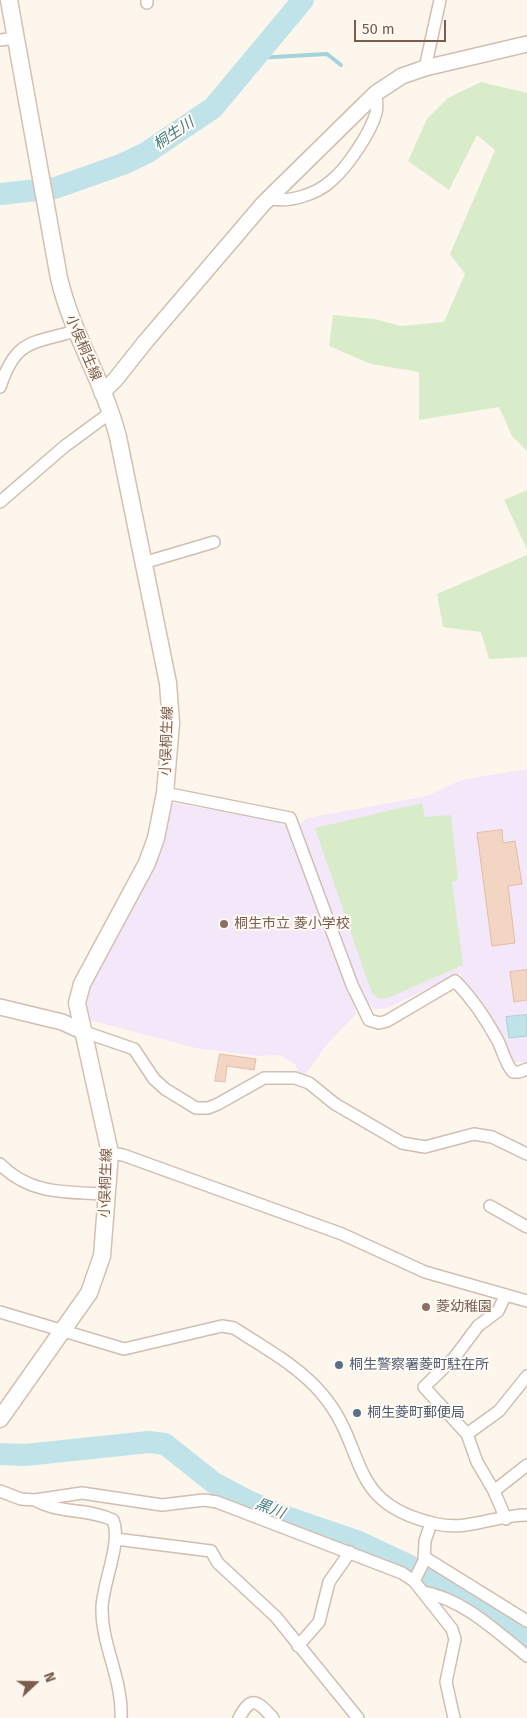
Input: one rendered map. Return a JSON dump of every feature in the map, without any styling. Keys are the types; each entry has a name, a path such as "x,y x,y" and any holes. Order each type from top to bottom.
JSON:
{"main road":[{"name":"小俣桐生線","path":"0,1418 64,1330 95,1280 102,1256 110,1153 77,1003 82,984 151,856 160,825 165,793 171,723 168,683 120,448 110,413 75,331 59,278 30,113 8,39 9,0"}],"street":[{"path":"425,68 440,0"},
{"path":"102,393 116,380 146,341 269,198 376,94 402,76 425,68 527,44"},
{"path":"269,198 283,201 292,199 331,182 356,150 374,120 377,108 376,94"},
{"path":"0,387 9,362 20,349 42,339 75,331"},
{"path":"0,502 64,446 110,413"},
{"path":"143,563 214,542"},
{"path":"165,793 290,818 352,984 369,1020 379,1023 387,1021 455,981 488,1022 508,1066 513,1072 527,1069"},
{"path":"0,1007 62,1022 134,1049 154,1080 164,1089 196,1108 208,1108 218,1104 264,1078 295,1078 309,1083 330,1101 402,1143 425,1148 474,1134 492,1137 527,1154"},
{"path":"110,1153 123,1155 305,1220 342,1234 425,1272 527,1301"},
{"path":"0,1164 7,1171 31,1186 52,1191 108,1194"},
{"path":"490,1206 527,1227"},
{"path":"505,1296 498,1311 478,1326 454,1358 424,1387 467,1434 478,1462 494,1491 506,1519"},
{"path":"0,1312 124,1349 222,1326 234,1328 295,1368 324,1395 339,1420 372,1491 392,1506 412,1517 459,1526 527,1515"},
{"path":"467,1434 522,1391 527,1376"},
{"path":"494,1491 527,1465"},
{"path":"0,1491 21,1499 34,1500 82,1493 162,1505 211,1501 350,1552 402,1574 414,1580 452,1629 455,1639 446,1682 454,1718"},
{"path":"34,1500 46,1507 102,1514 113,1520 116,1539 102,1613 103,1628 120,1690 121,1718"},
{"path":"414,1580 424,1559 424,1541 431,1522"},
{"path":"116,1539 211,1551 218,1563 276,1617 358,1718"},
{"path":"298,1646 319,1622 329,1582 350,1552"},
{"path":"424,1559 527,1622"},
{"path":"423,1592 442,1596 482,1620 506,1636 527,1656"},
{"path":"239,1718 245,1706 256,1702 260,1703 273,1718"}],"shaded area":[{"path":"527,769 527,1062 512,1062 464,985 461,973 387,1008 374,1009 362,998 300,829 300,824 307,818 427,796 461,780"},
{"name":"桐生市立 菱小学校","path":"174,803 273,820 287,827 291,834 347,981 356,1014 323,1049 305,1076 298,1073 296,1065 280,1055 255,1056 196,1048 89,1020 86,1004 90,989 109,950 168,808"}],"green space":[{"path":"481,82 527,93 527,451 512,436 499,407 419,420 419,372 371,364 329,346 333,315 375,319 401,326 444,322 465,274 450,254 495,150 477,135 449,190 408,161 427,119 448,98"},
{"path":"527,490 527,549 504,500"},
{"path":"527,555 527,657 489,659 481,632 443,627 437,594"},
{"path":"422,803 425,817 451,815 458,880 452,882 463,965 388,998 379,999 372,993 315,828"}],"water":[{"path":"527,1015 527,1036 509,1038 506,1017"}],"building":[{"path":"502,830 503,843 515,841 522,884 508,886 515,943 492,946 477,833"},
{"path":"527,970 527,1000 514,1002 510,972"},
{"path":"220,1054 256,1059 254,1070 227,1066 225,1082 215,1081"}],"waterway":[{"name":"桐生川","path":"0,194 55,188 123,164 146,153 213,108 303,0"},
{"path":"256,58 327,54 341,65"},
{"name":"黒川","path":"0,1454 25,1455 149,1442 165,1444 214,1483 246,1500 283,1516 359,1542 429,1575 506,1623 527,1640"}],"place":[{"name":"桐生市立 菱小学校","path":"224,924"},
{"name":"菱幼稚園","path":"426,1307"},
{"name":"桐生警察署菱町駐在所","path":"339,1365"},
{"name":"桐生菱町郵便局","path":"357,1413"}]}
